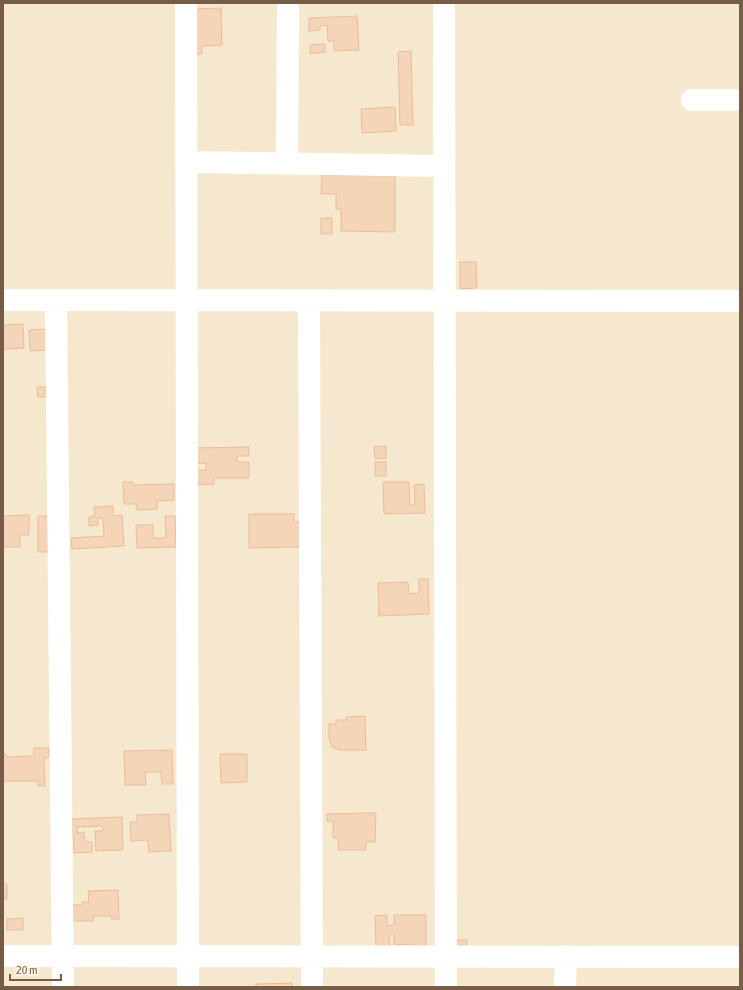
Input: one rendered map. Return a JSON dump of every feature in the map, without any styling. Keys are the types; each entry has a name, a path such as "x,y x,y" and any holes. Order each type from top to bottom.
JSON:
{"street":[{"path":"186,3 188,987"},
{"path":"287,163 288,3"},
{"path":"444,3 446,987"},
{"path":"692,100 740,100"},
{"path":"186,162 444,166"},
{"path":"3,300 740,301"},
{"path":"56,300 63,987"},
{"path":"309,301 312,987"},
{"path":"3,956 740,957"},
{"path":"565,987 566,956"}],"shaded area":[{"path":"3,3 740,3 740,987 3,987"}],"building":[{"path":"221,8 222,45 202,46 202,54 188,54 194,9"},
{"path":"357,16 359,50 334,51 334,41 328,41 327,25 320,26 320,30 309,31 309,18"},
{"path":"325,44 325,52 310,54 310,45"},
{"path":"411,51 413,125 400,125 398,52"},
{"path":"395,107 396,131 362,133 361,109"},
{"path":"322,175 395,176 395,232 341,231 341,209 336,209 336,194 321,194"},
{"path":"321,218 332,218 332,234 321,234"},
{"path":"460,262 476,262 477,288 460,289"},
{"path":"23,324 24,348 3,349 3,325"},
{"path":"46,329 47,350 30,351 29,330"},
{"path":"37,387 45,387 45,397 38,397"},
{"path":"386,446 386,458 375,459 374,447"},
{"path":"249,447 249,456 237,456 237,462 249,462 249,478 214,478 214,484 195,485 194,470 206,470 206,463 194,464 194,448"},
{"path":"375,462 386,462 386,476 375,476"},
{"path":"123,482 133,482 133,485 174,484 174,500 157,501 157,509 137,510 136,504 124,504"},
{"path":"383,482 409,482 410,505 415,505 414,485 424,484 425,513 384,514"},
{"path":"113,506 113,516 122,515 124,546 72,549 71,538 104,536 103,518 98,518 98,525 89,526 89,517 95,516 94,507"},
{"path":"249,514 294,514 294,522 300,522 300,547 249,548"},
{"path":"29,515 29,535 20,535 20,547 3,547 3,516"},
{"path":"38,516 48,516 48,552 38,552"},
{"path":"165,516 175,516 176,547 137,548 136,525 153,525 153,538 166,538"},
{"path":"419,579 428,579 429,614 379,616 378,583 408,582 409,594 419,593"},
{"path":"365,716 366,750 340,750 332,747 329,738 329,724 336,724 336,720 346,720 346,717"},
{"path":"34,748 49,748 49,758 44,758 45,786 38,786 38,781 3,781 3,754 6,754 6,757 34,756"},
{"path":"172,750 173,784 162,784 161,772 145,772 146,785 125,785 124,751"},
{"path":"220,754 247,754 247,782 221,783"},
{"path":"376,813 375,842 366,842 366,850 338,850 339,838 333,838 333,821 327,821 327,814"},
{"path":"169,814 171,851 149,852 148,840 131,841 130,822 137,822 137,815"},
{"path":"122,817 123,850 96,851 95,831 103,831 102,826 77,827 77,833 84,832 85,842 92,842 92,852 74,853 72,819"},
{"path":"3,884 7,884 7,899 3,899"},
{"path":"118,890 119,919 111,919 111,916 93,916 93,921 73,921 73,905 82,905 82,902 89,902 88,891"},
{"path":"387,915 387,926 394,925 394,915 426,915 426,950 413,950 413,944 394,945 394,934 389,934 390,949 376,949 375,916"},
{"path":"23,918 23,930 7,930 7,919"},
{"path":"455,940 467,940 467,951 455,952"},
{"path":"292,983 292,987 256,987 256,984"}]}
